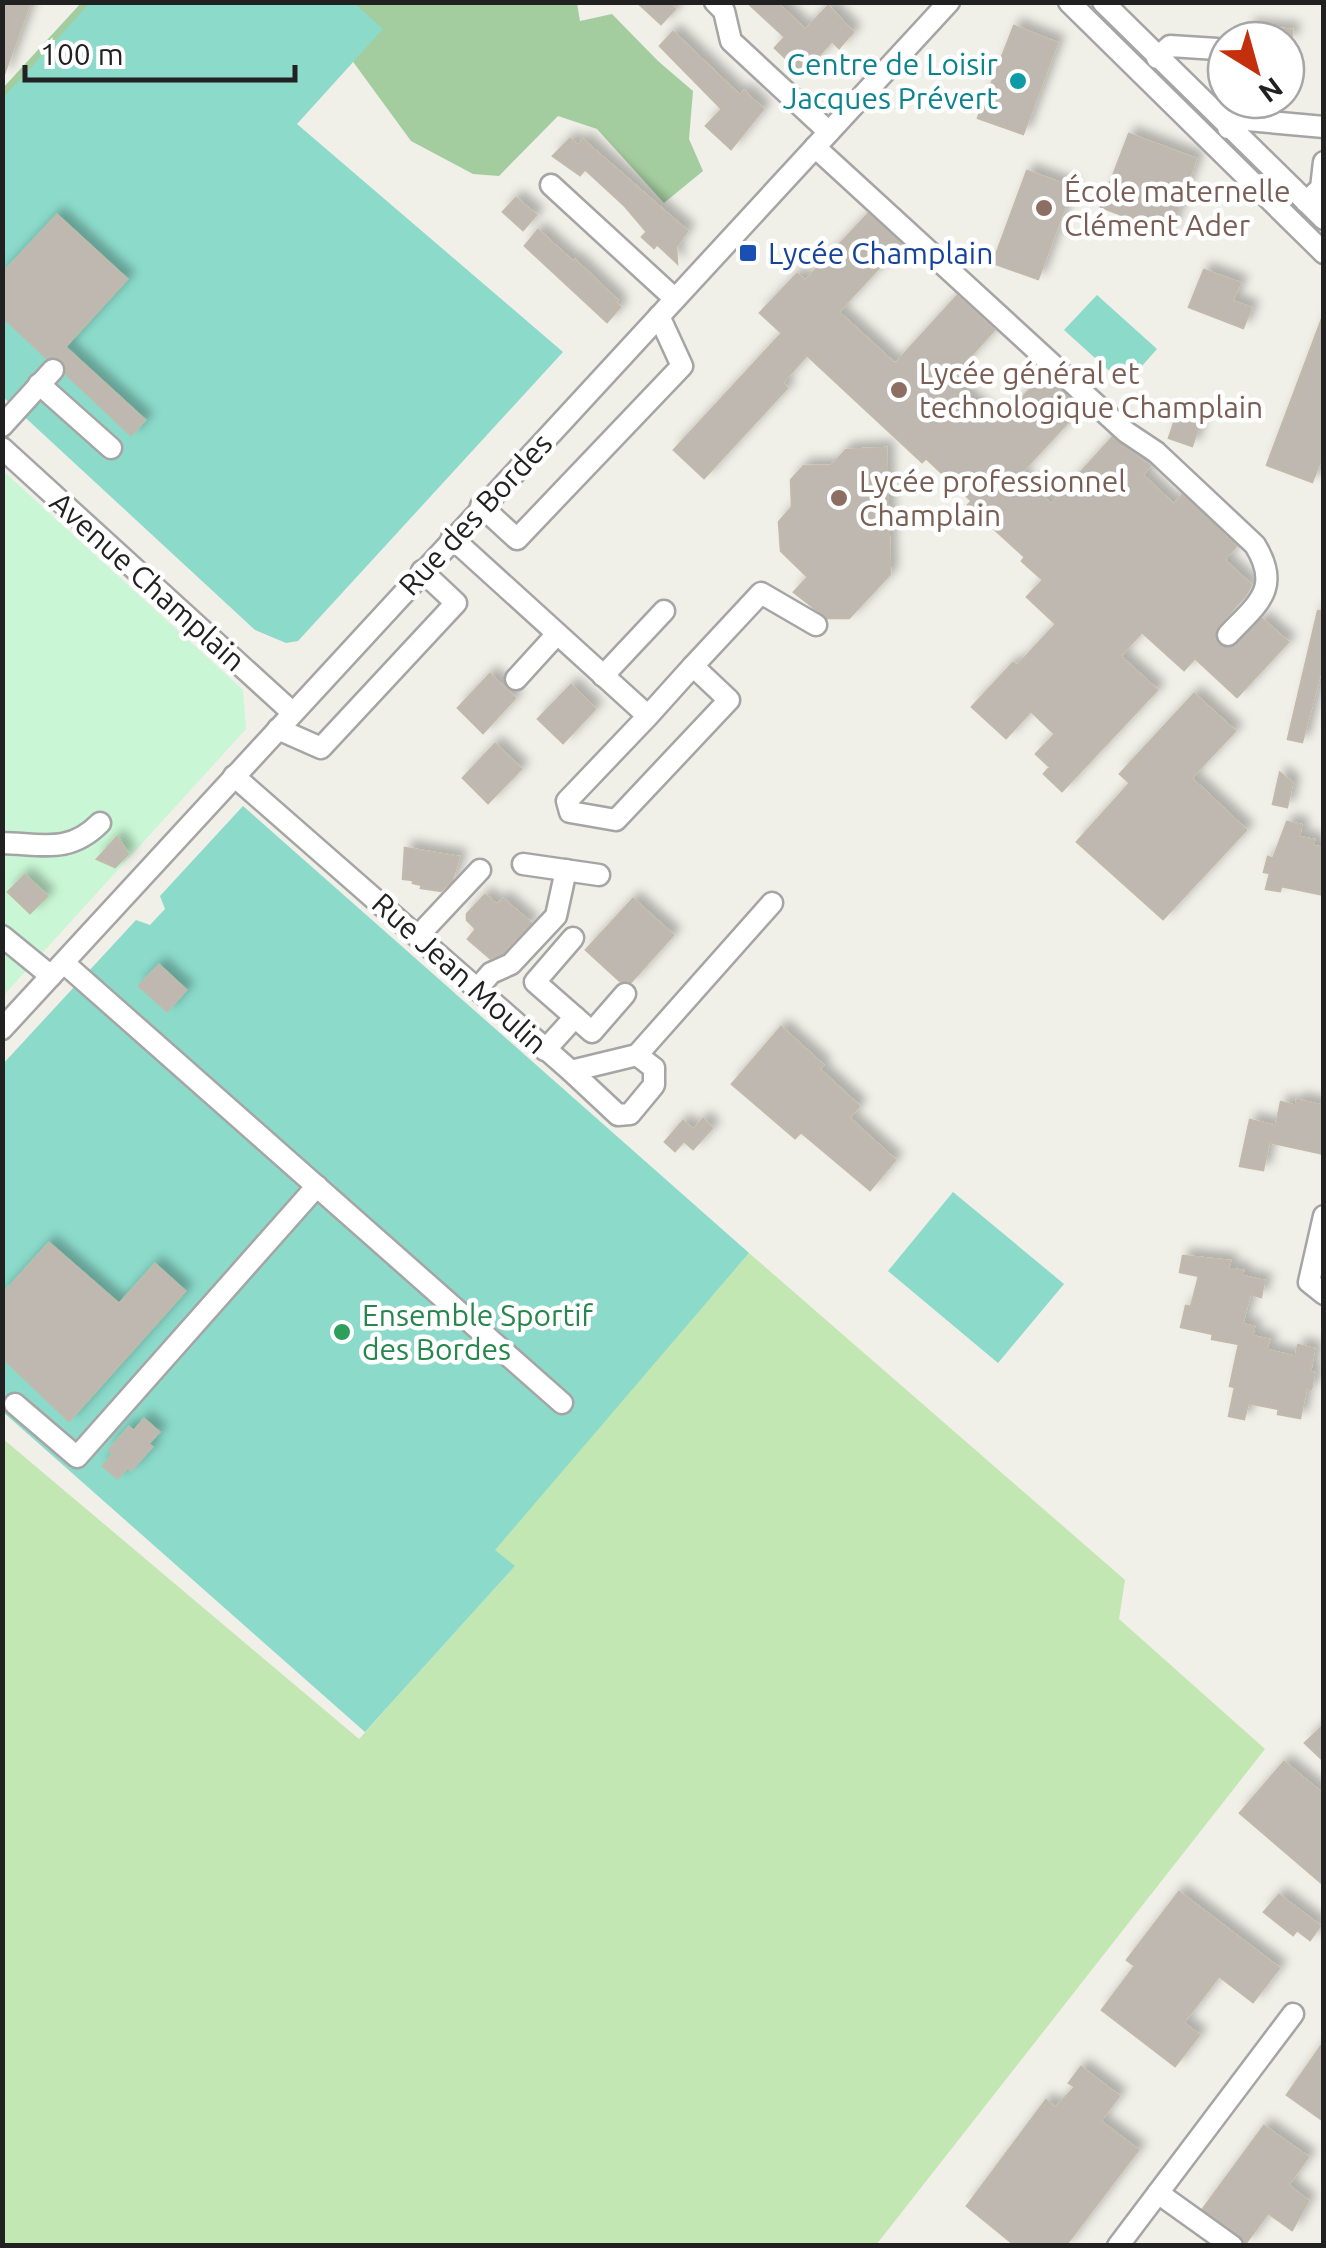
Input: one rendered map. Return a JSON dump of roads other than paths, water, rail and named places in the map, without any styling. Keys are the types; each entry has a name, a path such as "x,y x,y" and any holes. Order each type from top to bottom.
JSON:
{"street":[{"path":"715,2 724,12 731,41 822,140 1112,419 1156,452 1256,545 1264,558 1268,586 1228,635"},
{"name":"Rue des Bordes","path":"2,1028 950,2"},
{"path":"1069,2 1324,253"},
{"path":"1103,2 1324,220"},
{"path":"1157,58 1170,46 1206,48"},
{"path":"1228,128 1236,119 1324,126"},
{"path":"1306,202 1321,188 1324,162"},
{"path":"551,185 674,298"},
{"path":"481,506 517,539 682,366 659,316"},
{"path":"2,426 46,377 111,448"},
{"name":"Avenue Champlain","path":"2,448 293,713"},
{"path":"452,538 648,716"},
{"path":"278,729 322,748 456,603 422,571"},
{"path":"693,666 729,700 616,820 570,812 568,802 693,666 761,593 816,625"},
{"path":"603,676 664,611"},
{"path":"516,678 558,634"},
{"name":"Rue Jean Moulin","path":"234,776 570,1072 638,1055"},
{"path":"2,843 72,845 100,823"},
{"path":"523,864 599,875"},
{"path":"419,935 480,870"},
{"path":"478,988 491,973 511,964 556,916 566,870"},
{"path":"570,1072 618,1115 630,1114 654,1085 654,1068 638,1055 772,903"},
{"path":"2,936 58,970 317,1186 562,1403"},
{"path":"574,938 535,982 592,1032 626,994"},
{"path":"545,1050 575,1017"},
{"path":"15,1404 77,1458 317,1186"},
{"path":"1324,1216 1309,1282 1324,1294"},
{"path":"1118,2246 1293,2014"},
{"path":"1158,2193 1232,2246"}],"place":[{"name":"Centre de Loisir Jacques Prévert","path":"1018,81"},
{"name":"École maternelle Clément Ader","path":"1044,208"},
{"name":"Lycée Champlain","path":"748,253"},
{"name":"Lycée général et technologique Champlain","path":"899,390"},
{"name":"Lycée professionnel Champlain","path":"839,498"},
{"name":"Ensemble Sportif des Bordes","path":"342,1332"}]}
